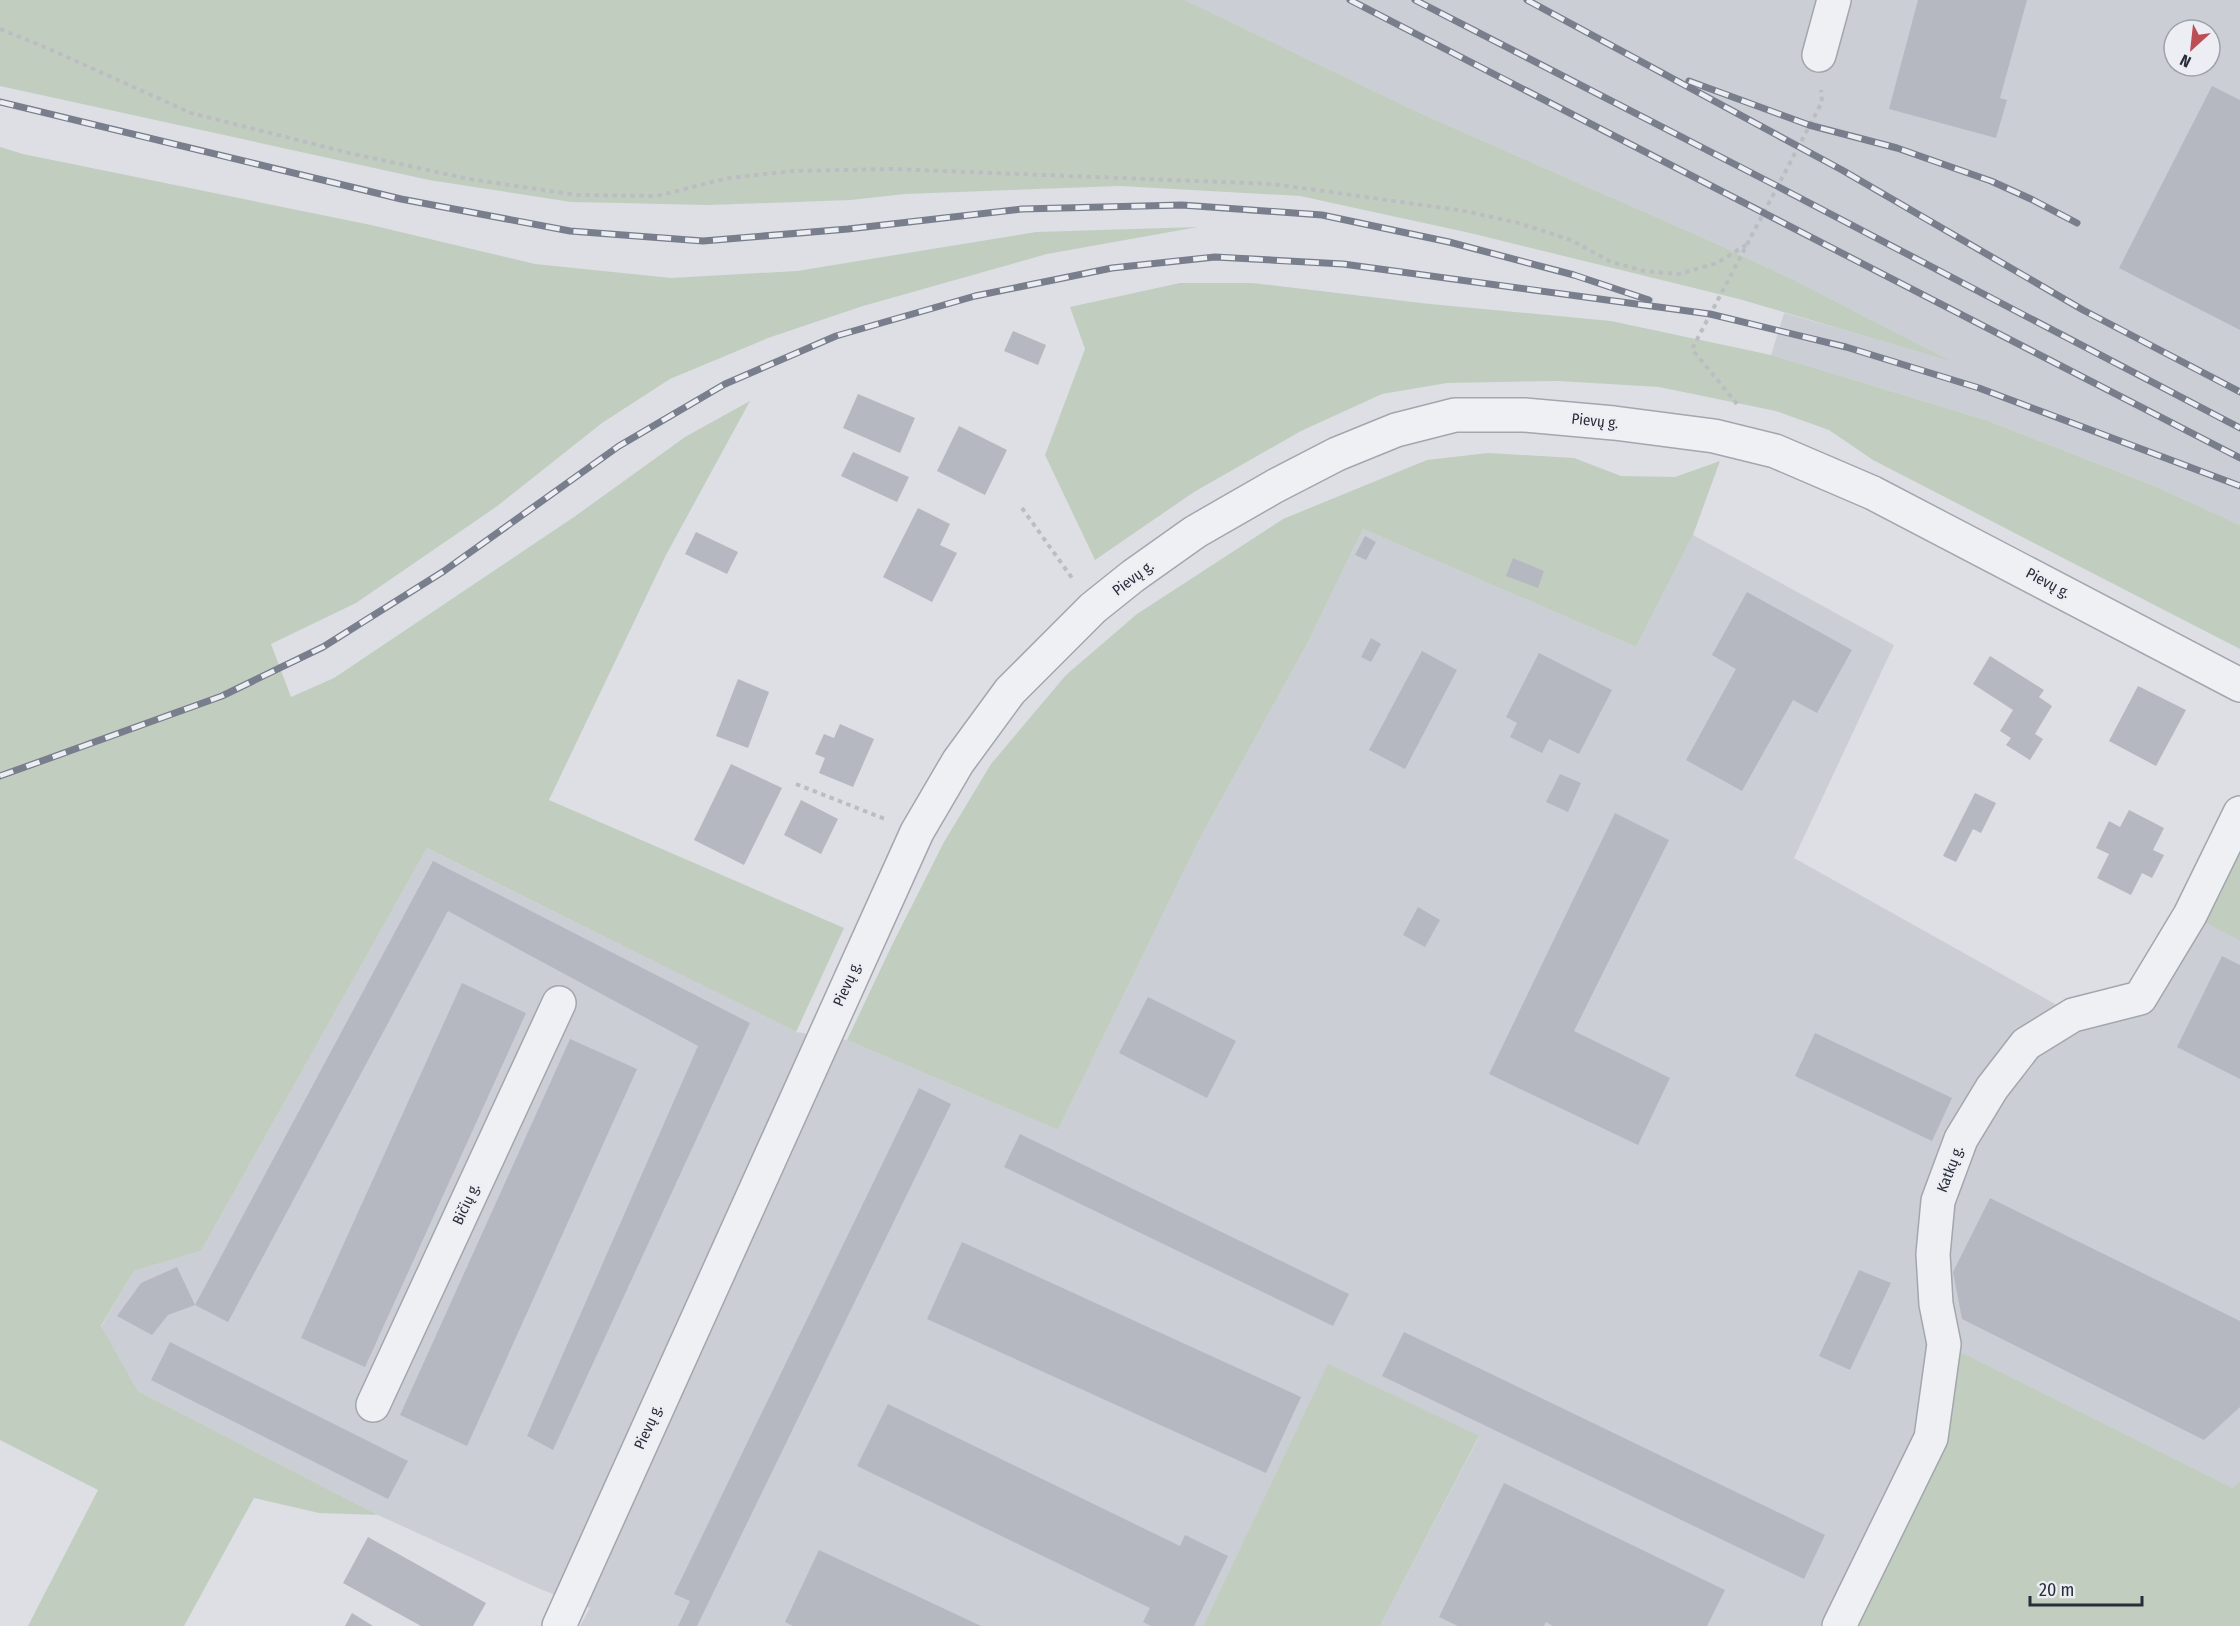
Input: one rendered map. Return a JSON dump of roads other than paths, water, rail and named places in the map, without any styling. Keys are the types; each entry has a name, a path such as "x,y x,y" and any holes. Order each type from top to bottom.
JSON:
{"street":[{"path":"1819,55 1834,0"},
{"name":"Pievų g.","path":"559,1626 916,832 958,762 1010,691 1093,608 1195,532 1275,486 1338,454 1396,430 1455,416 1524,415 1614,423 1703,435 1775,451 1873,493 2240,685"},
{"name":"Katkų g.","path":"1839,1626 1931,1438 1944,1344 1936,1304 1933,1254 1938,1201 1961,1139 1992,1088 2026,1044 2073,1015 2140,998 2190,915 2240,813"},
{"name":"Bičių g.","path":"373,1405 559,1003"}],"railway":[{"path":"1350,0 2240,458"},
{"path":"1415,0 2240,428"},
{"path":"1527,0 1842,170 2083,310 2240,392"},
{"path":"1689,81 1809,125 1897,148 1991,181 2077,223"},
{"path":"0,102 401,199 570,231 703,241 848,229 1022,209 1182,205 1322,215 1449,242 1574,275 1649,300"},
{"path":"0,776 222,696 323,647 444,571 619,446 725,384 836,336 975,296 1112,268 1215,257 1343,264 1710,314 1846,347 1979,388 2240,486"}]}
